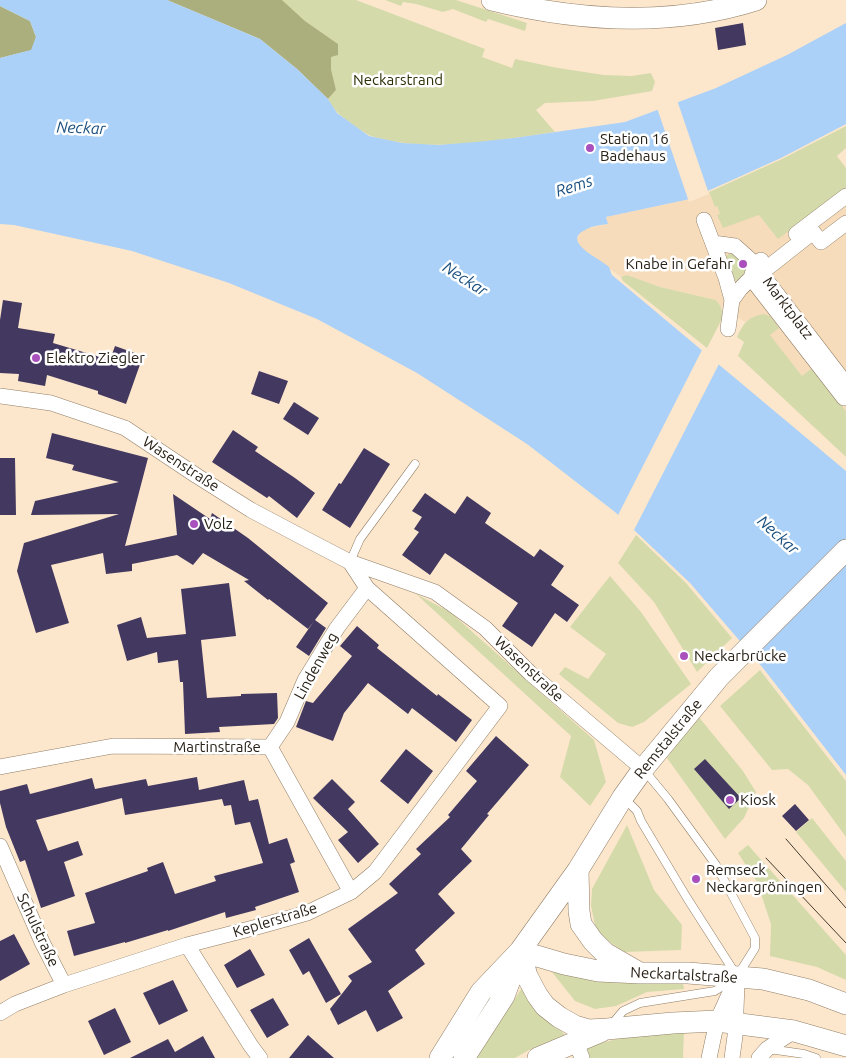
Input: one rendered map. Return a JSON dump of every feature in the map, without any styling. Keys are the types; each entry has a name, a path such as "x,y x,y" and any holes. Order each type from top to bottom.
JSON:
{"main road":[{"path":"492,0 558,13 599,17 647,18 726,8 756,0"},
{"name":"Remstalstraße","path":"440,1058 481,992 520,952 578,870 642,769 719,677 846,550"},
{"path":"578,870 581,924 593,941 606,952 640,973"},
{"path":"520,952 537,995 545,1006 559,1017 578,1042"},
{"name":"Remstalstraße","path":"464,1058 504,996 520,952"},
{"name":"Neckartalstraße","path":"520,952 598,971 688,973 763,979 810,990 846,1004"},
{"path":"538,1058 578,1042 589,1030 673,1023 727,1022 794,1030 846,1046"}],"street":[{"name":"Marktplatz","path":"732,300 753,271 846,196"},
{"path":"704,220 726,278 732,300 728,329"},
{"name":"Marktplatz","path":"846,223 821,242 813,232 762,273 846,384"},
{"name":"Marktplatz","path":"713,243 735,246 844,398 846,396"},
{"name":"Wasenstraße","path":"0,396 51,404 125,428 251,510 350,562 435,592 484,628 530,672 642,769"},
{"name":"Wasenstraße","path":"350,562 367,588 500,706"},
{"name":"Lindenweg","path":"270,747 287,722 305,680 337,628 367,588"},
{"name":"Keplerstraße","path":"0,1013 15,1004 64,985 186,945 308,913 351,892 376,872 500,706"},
{"name":"Martinstraße","path":"0,767 113,746 270,747 351,892"},
{"name":"Schulstraße","path":"0,846 42,942 64,985"},
{"path":"186,945 260,1058"},
{"path":"709,1058 727,1022 737,977"},
{"path":"727,1022 734,1046 732,1058"},
{"path":"763,1054 794,1030"}],"lane":[{"path":"350,562 360,540 415,464"},
{"path":"607,1029 623,1011 640,1002 715,991 737,977 755,948 755,938 716,865 668,799 642,769"},
{"path":"623,797 637,811 641,821 687,898 737,977"},
{"path":"763,1054 804,1054 816,1058"}],"shaded area":[{"path":"846,189 846,411 812,368 802,376 754,316 745,322 721,307 716,300 660,287 627,275 621,277 580,247 577,239 585,229 608,224 606,217 690,199 709,192 715,206 717,206 720,214 718,215 759,215 778,238"}],"green space":[{"path":"167,0 282,0 305,21 338,44 338,55 331,57 331,69 336,90 328,99 297,69 260,39"},
{"name":"Neckarstrand","path":"282,0 356,0 485,49 482,57 512,68 515,59 604,75 632,76 651,73 655,82 652,91 593,101 545,103 536,110 555,132 463,144 439,145 393,141 368,135 334,109 328,99 336,90 331,69 331,57 338,44 305,21"},
{"path":"385,0 456,0 527,23 525,31 488,19 486,22 453,9 443,12 403,2 401,6"},
{"path":"0,6 30,21 36,37 32,50 0,58"},
{"path":"846,126 846,148 837,156 846,168 846,189 778,239 759,215 723,228 717,215 720,214 717,206 715,207 709,192 782,159"},
{"path":"729,254 736,254 748,265 743,276 736,281 733,281 725,260"},
{"path":"627,275 660,287 716,300 721,307 723,317 707,348 623,281 621,277"},
{"path":"764,314 770,316 779,328 770,335 802,376 812,368 846,411 846,457 738,356 744,342 737,337 742,328 750,319"},
{"path":"636,535 686,583 732,638 697,672 654,602 618,563"},
{"path":"610,576 641,612 691,684 644,722 632,727 618,723 559,674 565,667 588,679 606,654 570,627"},
{"path":"416,594 450,612 594,740 606,782 590,806 560,777 571,736"},
{"path":"760,670 846,781 846,837 808,785 788,769 772,770 720,706"},
{"path":"698,716 743,771 756,792 744,818 725,839 667,758"},
{"path":"812,818 846,861 846,892 796,832"},
{"path":"627,825 654,890 682,925 681,950 625,952 597,934 591,906 592,889"},
{"path":"748,845 846,955 846,980 817,967 770,956 771,924 757,882 738,853"},
{"path":"552,972 599,981 683,983 684,989 647,992 616,1006 595,1009 575,1001"},
{"path":"522,988 565,1035 515,1058 473,1058"},
{"path":"684,1029 683,1058 590,1058 586,1047 621,1038"}],"water":[{"path":"0,0 167,0 260,39 297,69 328,99 337,113 369,136 402,143 438,145 514,138 625,122 716,88 787,55 846,23 846,124 781,158 690,199 606,217 608,224 587,229 579,235 577,240 585,250 609,267 612,275 846,471 846,775 763,668 690,583 615,512 527,444 417,373 317,319 229,283 132,251 14,225 0,224 0,58 31,50 36,37 30,21 0,6"}],"pier":[{"path":"677,100 709,194 689,202 657,108"},
{"path":"703,348 720,362 633,532 617,517"}],"building":[{"path":"743,23 746,45 718,50 715,28"},
{"path":"3,300 22,303 18,328 55,334 53,343 110,360 115,346 143,356 126,404 98,394 98,391 47,375 45,386 18,381 19,374 0,373 0,320"},
{"path":"259,371 288,381 279,404 251,394"},
{"path":"294,402 319,418 308,435 283,419"},
{"path":"233,430 258,447 255,451 315,493 297,518 269,496 267,498 212,462"},
{"path":"52,433 148,458 125,546 177,535 173,494 210,519 212,513 248,538 328,603 315,620 326,628 309,656 296,647 314,621 308,629 244,581 249,580 203,553 193,565 177,555 132,564 132,571 106,574 103,553 51,565 69,623 36,633 17,571 24,543 119,514 31,515 35,501 119,482 72,470 74,465 46,458"},
{"path":"364,448 390,464 350,528 322,510"},
{"path":"0,458 15,458 16,515 0,515"},
{"path":"425,493 455,514 467,496 491,513 485,523 534,557 540,549 564,566 551,585 579,605 567,622 555,613 532,647 502,626 518,603 445,553 430,575 402,555 419,532 414,529 422,517 412,511"},
{"path":"229,583 236,636 201,640 207,698 241,696 241,694 277,693 278,718 274,724 219,727 220,732 185,734 183,682 180,682 178,660 158,663 157,652 127,661 117,625 141,617 147,638 186,634 181,589"},
{"path":"357,626 379,645 377,648 437,696 438,694 472,720 456,742 412,708 408,714 368,683 344,713 333,741 296,727 306,701 313,703 352,656 340,646"},
{"path":"496,736 529,765 487,814 489,815 461,849 472,861 438,894 455,913 415,950 425,964 388,991 403,1018 377,1032 366,1010 338,1025 330,1009 352,981 348,976 372,962 348,929 398,893 389,884 421,854 416,849 450,817 448,815 477,781 466,771"},
{"path":"406,749 433,771 408,804 380,781"},
{"path":"705,759 741,798 729,809 694,769"},
{"path":"197,777 199,790 244,780 249,801 258,799 269,844 287,838 295,862 290,864 299,892 255,907 256,910 226,918 225,912 168,931 74,956 67,931 95,923 85,893 148,871 147,868 163,862 175,894 216,881 214,876 263,863 250,822 235,825 231,805 224,806 222,799 125,815 122,798 36,820 48,851 78,841 83,855 64,862 75,896 41,908 25,860 20,862 6,827 0,803 0,791 27,784 30,794 92,778 95,789 146,779 148,786"},
{"path":"332,779 355,802 348,809 379,844 358,863 338,840 348,832 313,798"},
{"path":"795,804 809,820 796,831 782,816"},
{"path":"14,934 30,964 0,981 0,941"},
{"path":"309,938 341,994 326,1003 309,971 303,975 289,950"},
{"path":"250,949 265,975 237,988 224,965"},
{"path":"173,980 188,1011 159,1025 143,993"},
{"path":"273,998 289,1025 267,1038 250,1010"},
{"path":"115,1008 131,1042 104,1055 88,1021"},
{"path":"308,1035 334,1058 289,1058"},
{"path":"203,1036 215,1058 130,1058 168,1039 175,1052"}],"tram line":[{"path":"786,839 846,908"},
{"path":"766,858 846,943"}],"place":[{"name":"Station 16 Badehaus","path":"590,148"},
{"name":"Knabe in Gefahr","path":"743,264"},
{"name":"Elektro Ziegler","path":"36,358"},
{"name":"Volz","path":"194,524"},
{"name":"Neckarbrücke","path":"684,656"},
{"name":"Kiosk","path":"730,800"},
{"name":"Remseck Neckargröningen","path":"696,879"}],"water label":[{"name":"Neckar","path":"81,128"},
{"name":"Rems","path":"574,186"},
{"name":"Neckar","path":"465,279"},
{"name":"Neckar","path":"778,535"}]}
